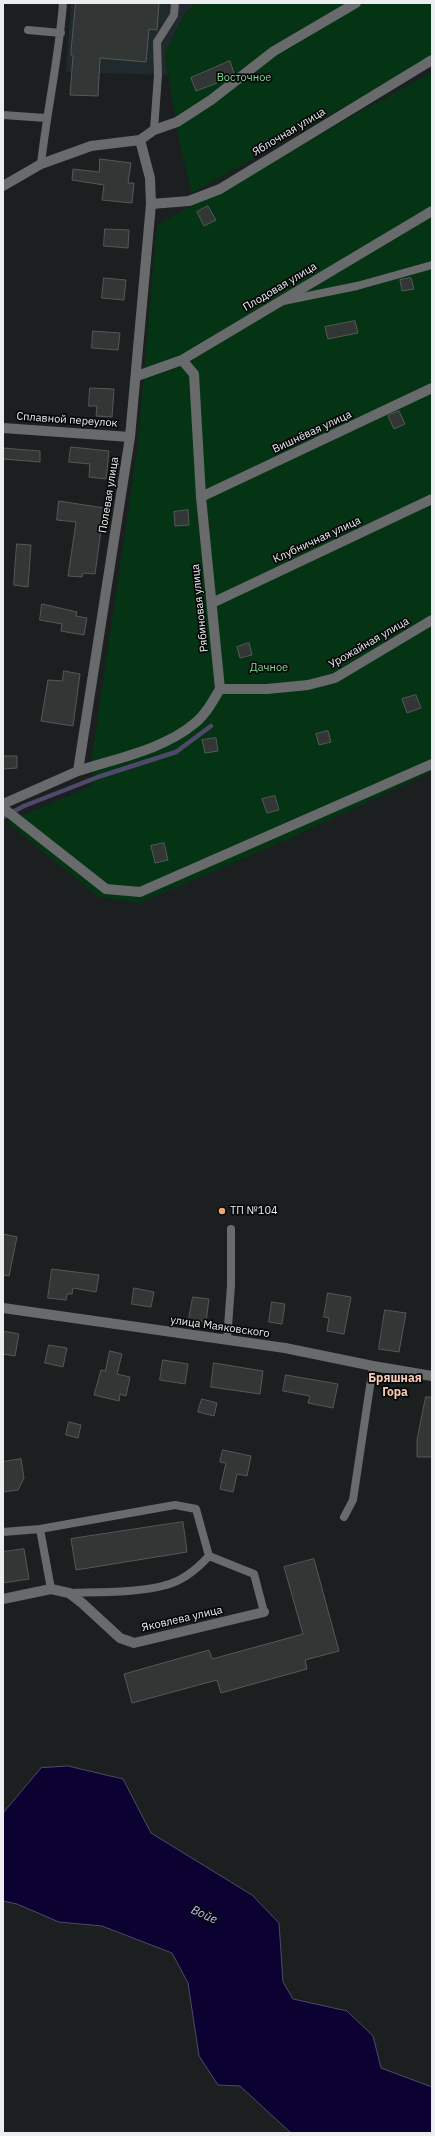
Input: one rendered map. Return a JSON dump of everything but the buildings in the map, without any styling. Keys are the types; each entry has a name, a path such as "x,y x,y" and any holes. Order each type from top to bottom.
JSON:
{"street":[{"path":"3,186 41,164 91,146 140,140 154,130 177,122 211,100 274,51 356,3"},
{"name":"Яблочная улица","path":"151,204 189,201 220,189 432,60"},
{"name":"Полевая улица","path":"78,771 130,437 137,376 151,204 150,178 140,140"},
{"name":"Плодовая улица","path":"137,376 182,360 432,210"},
{"name":"Рябиновая улица","path":"182,360 194,374 201,498 220,689"},
{"name":"Вишнёвая улица","path":"201,498 432,388"},
{"name":"Сплавной переулок","path":"3,428 130,437"},
{"name":"Клубничная улица","path":"212,603 432,499"},
{"name":"Урожайная улица","path":"220,689 267,689 308,685 335,678 432,620"},
{"path":"3,804 78,771 164,743 195,723 208,708 220,689"},
{"path":"3,808 106,889 140,892 432,764"},
{"name":"улица Маяковского","path":"3,1308 285,1348 373,1366 432,1376"},
{"name":"Яковлева улица","path":"3,1599 51,1589 69,1594 82,1603 120,1638 134,1643 264,1612"}],"lane":[{"path":"41,164 46,118 61,33 63,3"},
{"path":"154,130 158,75 157,42 174,15 175,3"},
{"path":"28,30 61,33"},
{"path":"3,115 46,118"},
{"path":"278,302 357,286 432,265"},
{"path":"227,1340 231,1285 231,1229"},
{"path":"344,1517 353,1500 373,1366"},
{"path":"3,1532 40,1529 175,1505 196,1509 209,1556"},
{"path":"40,1529 51,1589"},
{"path":"69,1594 121,1591 167,1585 198,1568 209,1556"},
{"path":"209,1556 254,1574 264,1612"}],"shaded area":[{"path":"71,3 197,3 185,13 165,53 168,75 66,72"}],"green space":[{"name":"Восточное","path":"197,3 432,3 432,57 192,193 178,136 165,53 186,13"},
{"name":"Дачное","path":"432,72 432,772 271,847 139,903 98,897 7,822 92,786 92,756 137,451 157,225"}],"water":[{"name":"Войе","path":"68,1766 123,1779 151,1833 252,1895 279,1923 283,1982 293,1999 347,2011 373,2036 381,2068 432,2087 432,2133 291,2133 240,2086 218,2085 199,2056 188,1983 172,1953 102,1926 59,1922 17,1904 3,1901 3,1813 41,1768"}],"waterway":[{"path":"3,817 24,806 98,777 176,752 211,726"}],"place":[{"name":"ТП №104","path":"222,1211"}],"district":[{"name":"Бряшная Гора","path":"395,1386"}]}
